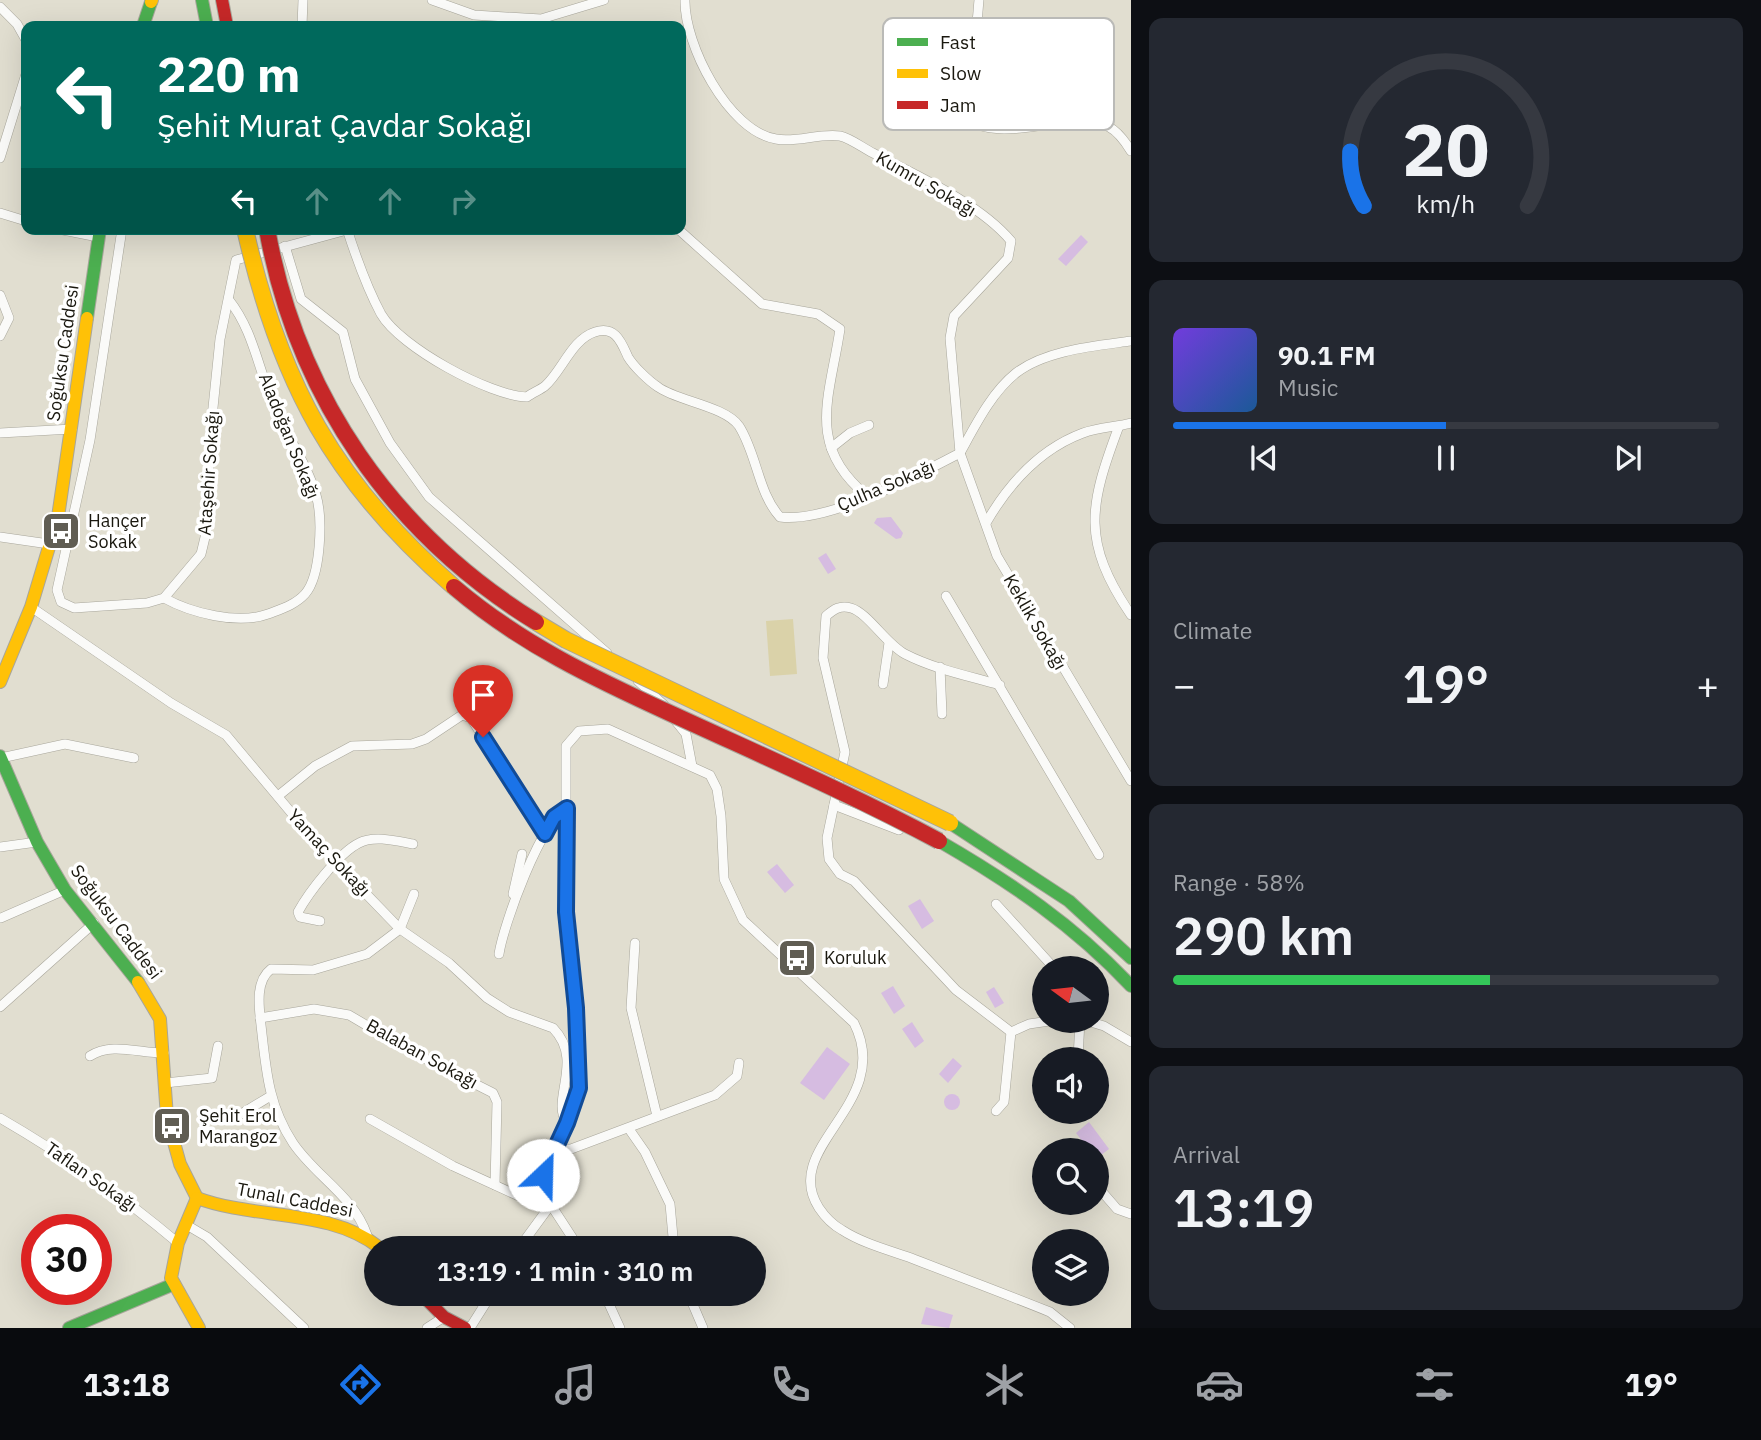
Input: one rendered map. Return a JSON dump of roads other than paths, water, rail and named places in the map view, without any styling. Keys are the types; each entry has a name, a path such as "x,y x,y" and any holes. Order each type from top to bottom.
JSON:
{"main road":[{"path":"202,0 206,21"},
{"path":"222,0 226,21"},
{"path":"145,21 151,1"},
{"name":"Soğuksu Caddesi","path":"2,673 31,607 58,517 99,235"},
{"path":"245,235 261,298 278,347 319,430 364,494 442,576 493,619 559,661 939,841 998,874 1064,923 1131,986"},
{"path":"268,235 290,326 320,388 373,473 424,534 463,571 512,607 566,640 950,824 1069,901 1131,958"},
{"name":"Soğuksu Caddesi","path":"0,757 37,842 65,890 134,974 160,1019 167,1117 180,1164 197,1198"},
{"path":"197,1198 178,1242 171,1268 174,1284 200,1328"},
{"name":"Tunalı Caddesi","path":"197,1198 270,1216 335,1225 368,1235"},
{"path":"69,1328 174,1284"},
{"path":"433,1306 444,1317 468,1328"}],"street":[{"path":"302,21 303,0"},
{"path":"432,0 474,15 541,19 604,0"},
{"name":"Kumru Sokağı","path":"685,0 687,26 701,62 720,95 744,123 775,139 841,136 933,185 999,227 1011,241 1008,258 954,316 950,338 960,453"},
{"path":"977,18 979,0"},
{"path":"0,7 21,31"},
{"path":"0,158 21,90"},
{"path":"1112,130 1131,151"},
{"path":"0,213 21,219"},
{"path":"121,235 90,440 57,590 61,602 74,608 147,603 164,598"},
{"name":"Ataşehir Sokağı","path":"164,598 201,554 208,529 210,438 220,339 236,260 328,235"},
{"name":"Çulha Sokağı","path":"349,235 383,316 426,356 495,391 527,397 545,386 586,336 597,330 613,333 625,343 629,357 656,386 671,395 696,401 737,423 762,479 769,505 780,517 793,519 841,508 960,453"},
{"path":"685,235 762,304 818,314 840,329 825,418 831,448 839,469 867,496"},
{"path":"285,246 302,299 343,332 355,379 390,443 429,497 661,701 686,734 692,766"},
{"path":"0,295 9,318 0,336"},
{"name":"Aladoğan Sokağı","path":"164,598 177,605 217,615 256,618 288,607 304,594 315,578 319,538 317,496 273,404 244,319 229,300"},
{"path":"960,453 984,411 1017,373 1047,359 1091,347 1131,341"},
{"path":"986,523 1004,493 1054,446 1086,432 1131,423"},
{"path":"831,448 850,433 869,425"},
{"path":"1119,426 1101,473 1094,521 1098,555 1131,615"},
{"path":"0,433 72,429"},
{"name":"Keklik Sokağı","path":"960,453 996,556 1131,781"},
{"path":"0,537 49,544"},
{"path":"946,596 1099,855"},
{"name":"Yamaç Sokağı","path":"31,607 172,703 226,735 337,864 400,929 449,963 487,998 509,1012 547,1024 559,1034 569,1066 562,1110 567,1123"},
{"path":"1000,685 905,654 889,643 859,612 849,607 835,608 826,616 823,658 845,751 827,838 829,859 834,868 854,881 956,990 1011,1032"},
{"path":"883,684 889,643"},
{"path":"940,667 942,714"},
{"path":"278,796 315,766 352,746 412,744 426,739 462,715 471,718 545,834"},
{"path":"570,1236 549,1207 543,1175 567,1123 579,1088 576,1008 566,912 566,746 579,732 608,729 710,775 717,789 724,879 743,920 854,1023 863,1041 864,1066 858,1089 811,1168 812,1189 818,1206 842,1231 1050,1312 1070,1328"},
{"path":"0,757 65,744 134,758"},
{"path":"834,806 899,830"},
{"path":"499,954 502,932 545,834 554,817 567,808"},
{"path":"320,921 300,917 298,912 312,890 360,842 384,840 413,844"},
{"path":"0,848 37,842"},
{"path":"511,909 522,854"},
{"path":"1,918 65,890"},
{"path":"368,1235 352,1204 294,1144 270,1097 260,1018 261,984 271,969 313,970 367,954 400,929 414,894"},
{"path":"996,904 1043,956"},
{"path":"0,1007 94,923"},
{"path":"635,943 631,1008 657,1116"},
{"name":"Balaban Sokağı","path":"260,1018 314,1009 349,1015 408,1050 493,1093 497,1102 495,1185"},
{"path":"1011,1032 1032,1024"},
{"path":"1110,1030 1131,1042"},
{"path":"996,1111 1004,1102 1011,1032"},
{"path":"164,1083 212,1078 218,1046"},
{"path":"90,1056 100,1049 112,1048 137,1053 164,1053"},
{"path":"555,1149 571,1149 629,1129 721,1091 737,1076 739,1063"},
{"path":"236,1116 270,1097"},
{"name":"Taflan Sokağı","path":"0,1118 65,1156 110,1187 178,1242"},
{"path":"370,1119 453,1166 549,1207"},
{"path":"629,1129 645,1152 670,1204 673,1236"},
{"path":"1109,1200 1117,1209 1131,1214"},
{"path":"528,1236 549,1207"},
{"path":"185,1224 207,1237 304,1328"},
{"path":"468,1328 483,1306"},
{"path":"610,1306 620,1328"},
{"path":"694,1306 703,1328"},
{"path":"427,1328 444,1317"}],"place":[{"name":"Hançer Sokak","path":"61,531"},
{"name":"Koruluk","path":"797,958"},
{"name":"Şehit Erol Marangoz","path":"172,1126"}]}
